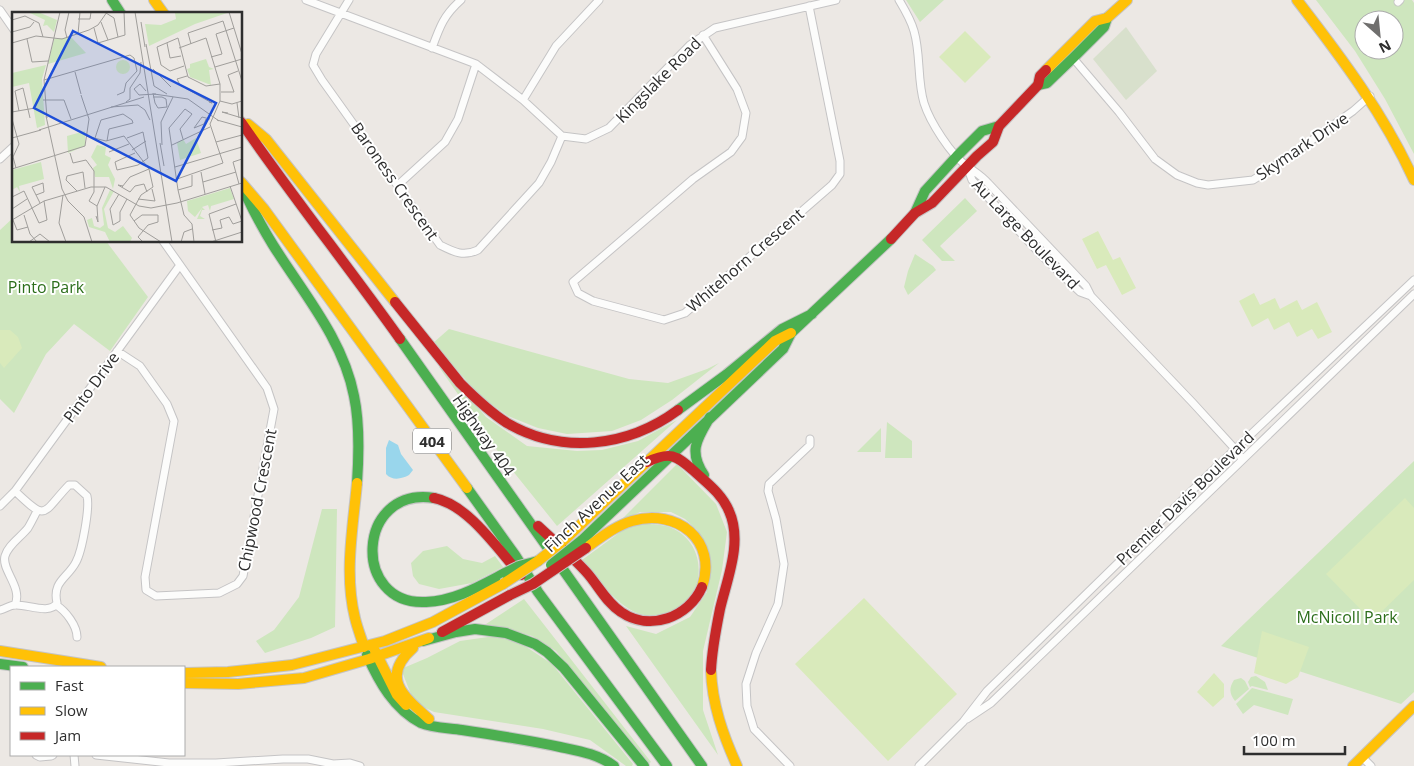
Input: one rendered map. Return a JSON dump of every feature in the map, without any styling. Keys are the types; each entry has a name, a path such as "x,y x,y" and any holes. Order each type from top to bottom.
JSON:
{"main road":[{"path":"112,0 120,12"},
{"path":"154,0 163,12"},
{"name":"Finch Avenue East","path":"584,545 671,454 782,349 791,334 892,238 915,213 932,203 993,142 998,126 1038,85 1040,76 1095,21 1107,18 1127,0"},
{"path":"1297,0 1370,96 1406,160 1414,180"},
{"name":"Finch Avenue East","path":"1038,85 1047,84 1104,27 1107,18"},
{"path":"242,121 266,139 460,383 481,404 502,420 526,432 555,440 580,443 619,439 639,433 657,425 706,390 781,329 812,314"},
{"name":"Highway 404","path":"242,121 283,182 358,280 513,502 702,766"},
{"name":"Finch Avenue East","path":"915,213 925,191 957,156 982,130 998,126"},
{"name":"404","path":"242,184 264,209 481,507 538,592 667,766"},
{"path":"242,185 256,218 331,335 343,360 354,395 359,438 350,595 356,625 368,646 390,698 410,717 423,724 531,740 607,760 614,766"},
{"name":"Finch Avenue East","path":"185,673 228,672 292,665 368,646 413,631 433,622 503,584 538,561 571,535 775,341 791,334"},
{"path":"710,417 696,444 694,452 699,468 724,501 729,512 734,546 730,574 721,604 711,670 714,702 722,733 737,766"},
{"path":"647,462 662,455 671,454 679,458 716,491"},
{"path":"538,561 519,566 505,573 484,584 452,598 428,602 413,602 394,594 381,580 372,559 372,541 377,526 388,511 402,502 415,498 436,499 455,508 478,526 505,559 538,592"},
{"path":"441,727 408,701 402,693 395,676 398,662 404,654 423,641 533,584 584,545 614,528 638,519 666,518 680,524 692,533 701,546 706,565 705,581 700,596 689,608 675,617 655,622 639,620 623,614 587,573 513,502"},
{"path":"185,684 238,684 304,678 423,641 475,629 496,630 535,644 552,656 607,717 644,766"},
{"path":"0,651 95,666"},
{"path":"373,658 398,695 412,711 429,719"},
{"path":"0,664 15,666"},
{"path":"1353,766 1414,706"}],"street":[{"path":"306,0 476,64 523,100 562,136"},
{"path":"340,13 349,0"},
{"path":"432,48 439,28 448,11 461,0"},
{"path":"523,100 556,46 599,0"},
{"name":"Kingslake Road","path":"562,136 586,139 609,128 690,45 715,28 836,0"},
{"path":"899,0 909,16 915,32 924,104 937,131 967,166"},
{"name":"Whitehorn Crescent","path":"703,35 737,89 746,113 742,137 731,152 693,179 574,282 578,293 593,301 664,320 685,313 832,185 840,174 840,162 809,6"},
{"name":"Baroness Crescent","path":"340,13 316,54 313,65 440,245 454,252 468,254 478,250 539,183 551,162 562,136"},
{"path":"1,14 12,28"},
{"name":"Skymark Drive","path":"1073,58 1119,112 1155,159 1177,175 1208,185 1253,180 1354,111 1370,96"},
{"path":"398,184 445,142 458,119 476,64"},
{"path":"0,160 12,148"},
{"name":"Au Large Boulevard","path":"967,166 972,180 1041,255 1080,292 1091,296"},
{"name":"Au Large Boulevard","path":"967,166 978,172 1086,286 1091,296 1236,449 1242,459"},
{"path":"164,242 180,265"},
{"name":"Pinto Drive","path":"0,506 15,491 180,265"},
{"name":"Chipwood Crescent","path":"117,351 140,366 167,404 174,421 145,577 146,590 156,596 219,593 237,584 244,576 274,409 267,388 180,265"},
{"name":"Premier Davis Boulevard","path":"919,766 963,722 984,694 1236,449 1414,280"},
{"name":"Premier Davis Boulevard","path":"963,722 991,703 1414,294"},
{"path":"790,766 754,729 746,706 746,684 756,653 778,604 784,564 776,519 768,491 769,484 810,445 810,439"},
{"path":"15,491 36,511 50,508 69,485 77,486 88,498 88,510 80,552 73,566 57,587 56,605"},
{"path":"15,605 17,600 16,592 5,557 27,529 36,511"},
{"path":"0,610 15,605 52,608 56,605"},
{"path":"56,605 61,608 76,628 77,637"},
{"path":"38,756 51,756"},
{"path":"105,756 169,763 308,759 333,764 350,763 360,766"},
{"path":"1362,757 1371,766"}],"green space":[{"path":"906,0 944,0 920,22"},
{"path":"1316,0 1412,0 1414,3 1414,154 1385,99 1361,60 1404,60 1404,10 1354,10 1354,50"},
{"path":"1126,27 1157,71 1126,100 1093,59"},
{"path":"965,31 991,57 965,83 939,57"},
{"path":"965,198 977,211 940,246 955,261 942,261 922,240"},
{"name":"Pinto Park","path":"12,219 12,242 107,242 148,297 110,351 74,324 46,354 14,413 0,399 0,230"},
{"path":"1098,231 1113,260 1120,257 1136,288 1122,295 1106,265 1097,269 1082,239"},
{"path":"915,254 936,270 908,295 904,287"},
{"path":"1254,293 1260,305 1275,298 1280,309 1297,300 1302,310 1317,302 1332,332 1318,339 1312,329 1297,337 1289,322 1274,330 1268,318 1252,327 1239,301"},
{"path":"449,329 629,379 668,383 719,363 672,400 641,420 612,431 567,434 538,428 508,416 480,396 433,343"},
{"path":"0,330 10,330 18,337 22,348 4,368 0,363"},
{"path":"442,366 486,417 527,446 577,451 602,450 638,441 677,420 557,526 504,460 439,367"},
{"path":"887,422 912,441 912,458 885,458"},
{"path":"881,428 881,452 857,452"},
{"name":"McNicoll Park","path":"1414,461 1414,692 1401,704 1221,646"},
{"path":"677,464 716,504 727,532 722,570 703,651 703,710 718,755 626,626 656,634 690,617 707,592 705,544 697,530 685,519 671,512 640,512 618,523"},
{"path":"1405,498 1414,508 1414,580 1372,621 1326,574"},
{"path":"322,509 337,509 335,627 311,638 265,653 256,641 274,630 299,597"},
{"path":"640,524 662,525 674,529 686,538 694,550 698,563 698,577 694,590 686,602 675,610 660,615 643,615 629,609 607,590 582,560 623,530"},
{"path":"447,546 463,559 482,563 495,556 503,567 472,583 439,589 419,584 413,576 411,563 423,551"},
{"path":"864,598 957,694 888,761 795,664"},
{"path":"524,599 651,762 648,764 556,651 532,636 486,624"},
{"path":"1262,631 1309,647 1298,677 1286,684 1254,673"},
{"path":"495,636 513,638 552,664 633,764 632,766 626,766 590,740 543,729 434,712 417,704 401,669 460,641"},
{"path":"1214,673 1224,684 1224,697 1213,707 1197,692"},
{"path":"1256,676 1265,682 1268,690 1250,687 1248,682 1251,677"},
{"path":"1241,678 1249,689 1235,701 1231,693 1231,686 1234,680"},
{"path":"1252,688 1293,699 1288,715 1254,705 1243,714 1236,704"}],"water":[{"path":"389,440 398,445 401,454 413,470 403,478 391,478 386,474 386,448"}],"traffic: fast":[{"path":"112,0 120,12"},
{"path":"1038,85 1047,83 1073,58 1104,27 1107,18"},
{"path":"915,213 925,191 957,156 982,131 999,126"},
{"path":"246,195 269,239 321,317 349,375 357,417 357,483"},
{"path":"581,541 783,349 791,333 891,239"},
{"path":"678,410 727,374 782,329 812,314"},
{"path":"400,339 702,766"},
{"path":"704,475 699,467 695,452 698,439 710,417"},
{"path":"467,488 515,555 538,592 667,766"},
{"path":"434,498 408,499 389,510 377,527 373,547 375,568 385,586 402,598 426,602 437,601 467,592 505,573"},
{"path":"551,565 581,541"},
{"path":"505,573 519,566 538,561"},
{"path":"423,641 475,629 506,633 535,644 564,668 644,766"},
{"path":"367,655 388,694 411,717 425,725 536,742 574,750 595,756 614,766"},
{"path":"0,664 15,666"}],"traffic: slow":[{"path":"154,0 163,12"},
{"path":"1046,70 1095,21 1107,18 1127,0"},
{"path":"1297,0 1361,87 1389,132 1414,180"},
{"path":"248,124 266,139 395,302"},
{"path":"242,183 264,209 467,488"},
{"path":"562,542 775,341 791,333"},
{"path":"357,483 350,550 350,585 355,618 364,647"},
{"path":"586,548 602,536 626,523 649,518 664,519 678,524 690,532 699,542 704,555 705,570 702,587"},
{"path":"503,584 538,561 562,542"},
{"path":"185,673 228,672 292,665 385,641 433,622 503,584"},
{"path":"185,683 238,684 304,678 369,659 429,638"},
{"path":"413,648 403,658 398,668 399,686 411,702 429,719"},
{"path":"0,651 95,666"},
{"path":"375,651 397,695 406,705"},
{"path":"711,670 719,719 737,766"},
{"path":"1353,766 1414,706"}],"traffic: jam":[{"path":"891,239 915,213 932,203 993,142 999,126 1038,85 1040,76 1046,70"},
{"path":"242,123 400,339"},
{"path":"395,302 466,389 501,419 528,433 550,440 572,443 616,439 638,432 678,410"},
{"path":"647,462 667,456 672,456 682,461 718,494 726,505 733,523 734,548 713,647 711,670"},
{"path":"434,498 447,502 471,519 493,541 521,575"},
{"path":"538,526 588,574 611,604 632,618 644,621 668,618 688,606 696,598 702,587"},
{"path":"510,595 533,584 586,548"},
{"path":"442,632 510,595"}]}
